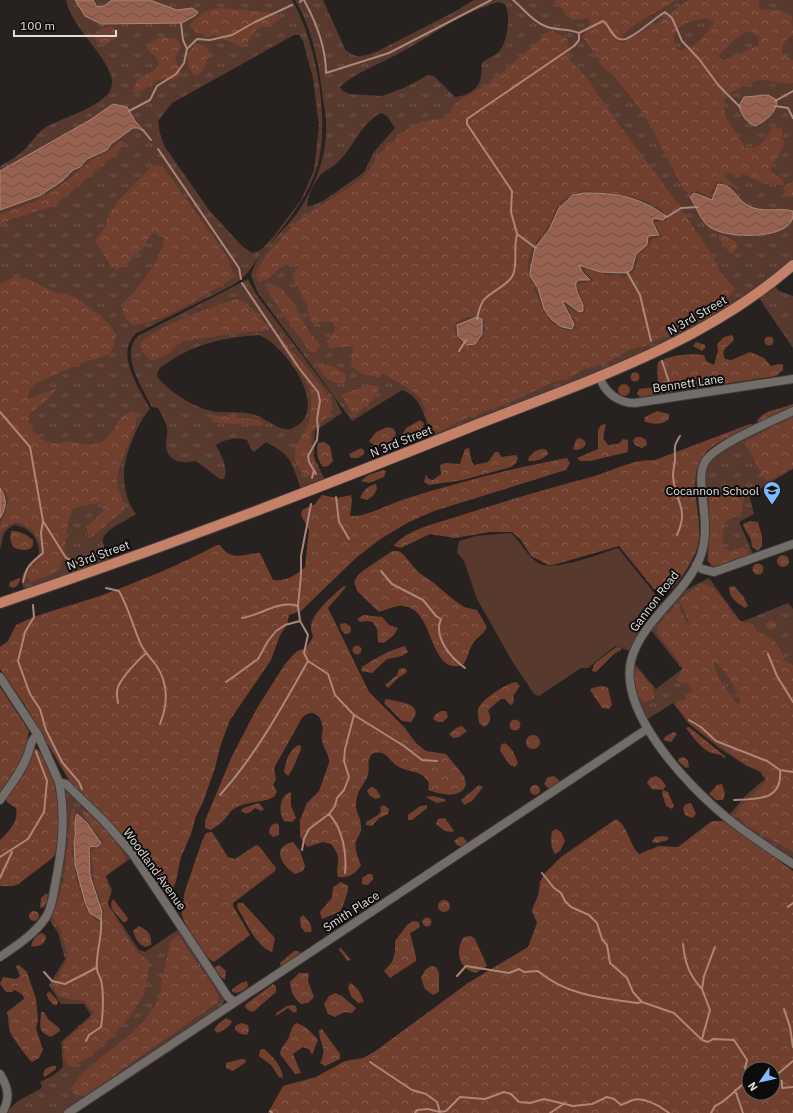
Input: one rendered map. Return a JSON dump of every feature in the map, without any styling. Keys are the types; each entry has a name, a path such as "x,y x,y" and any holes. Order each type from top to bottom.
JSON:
{"main road":[{"name":"N 3rd Street","path":"0,603 243,516 599,376 660,350 706,328 748,301 793,265"}],"street":[{"name":"Bennett Lane","path":"599,376 609,392 617,400 635,404 793,379"},
{"name":"Gannon Road","path":"793,411 724,446 710,456 705,462 701,478 705,531 704,544 696,565 643,635 632,655 629,670 630,683 635,701 647,729 677,768 716,808 742,829 793,864"},
{"path":"696,565 702,569 714,572 793,544"},
{"path":"0,677 38,735 59,782 63,808 63,833 51,904 46,916 40,925 21,943 0,957"},
{"name":"Smith Place","path":"68,1113 647,729"},
{"path":"0,800 20,771 28,753 31,741 38,735"},
{"name":"Woodland Avenue","path":"59,782 66,784 104,821 132,853 224,992 230,1000 235,1002"},
{"path":"0,1074 7,1088 8,1099 2,1113"}],"green space":[{"path":"66,0 292,0 309,39 315,62 320,86 322,135 320,157 310,186 287,222 248,272 233,285 135,334 130,342 127,355 128,363 134,379 150,409 141,421 133,438 124,470 126,494 130,505 136,514 115,526 103,538 110,561 24,590 22,584 23,574 39,554 38,543 29,531 14,525 5,533 0,549 0,166 21,153 43,129 95,104 108,94 110,90 112,81 107,67 69,10","holes":["294,35 299,35 303,41 313,78 319,126 314,170 301,200 274,236 261,250 252,253 242,246 209,210 165,147 160,134 158,121 172,103"]},
{"path":"295,0 323,0 345,49 353,55 361,56 378,51 454,12 474,0 793,0 793,259 769,279 718,314 664,343 578,380 431,438 425,417 419,404 415,398 402,390 352,421 258,293 251,276 258,259 264,250 292,220 303,204 317,176 325,146 326,122 319,73 311,36","holes":["499,2 505,4 508,15 508,29 504,43 498,53 482,63 480,81 472,91 455,97 434,76 428,75 406,87 382,96 350,94 343,91 340,87 358,74 404,51 457,19 471,12","381,113 387,116 395,128 373,153 365,171 323,201 307,206 311,191 319,177 344,156 368,123"]},
{"path":"553,0 676,0 635,25 627,31 619,42 624,42 659,22 688,0 759,0 759,9 780,10 792,16 793,35 784,42 782,54 793,60 793,83 764,80 755,81 730,94 725,100 724,108 730,124 745,148 760,145 774,126 782,129 784,145 770,171 783,180 783,185 762,183 746,175 729,173 725,176 739,189 738,190 723,182 717,182 708,196 698,191 689,193 684,190 641,110 614,76 602,67 599,59 584,39 583,36 590,26 589,18 572,20","holes":["706,18 714,22 703,37 689,48 677,50 674,42 676,31 680,27 692,21","751,31 759,38 759,45 724,60 718,57 728,45 741,35"]},
{"path":"221,8 276,13 280,19 274,23 257,29 243,48 219,36 196,33 190,25 204,13"},
{"path":"111,26 118,32 114,39 106,45 97,42 93,35 102,28"},
{"path":"552,31 567,38 570,60 586,77 673,197 713,256 719,270 735,289 731,295 684,326 645,346 632,349 604,364 584,369 566,380 556,381 504,405 466,418 439,432 431,430 422,399 411,390 384,374 369,376 359,372 351,365 353,347 347,346 330,348 326,342 335,330 334,323 325,321 314,324 310,320 307,305 292,276 298,266 293,263 285,266 267,279 259,282 256,277 258,268 267,254 297,221 360,180 368,172 378,155 404,131 420,122 443,118 450,114 454,104 487,84 531,48 546,33","holes":["585,191 643,200 662,210 669,218 666,221 654,222 662,236 652,239 641,254 635,269 631,274 619,277 585,268 584,270 594,280 577,286 586,311 577,314 567,306 576,323 576,328 569,331 557,327 546,315 530,281 528,265 532,248 550,224 558,206 568,197","470,316 482,317 486,325 482,338 470,347 464,344 455,332 458,321"]},
{"path":"165,37 177,39 181,46 175,58 182,75 174,79 158,80 137,94 133,91 137,80 157,68 159,61 146,47 154,40"},
{"path":"199,44 204,45 209,52 203,70 198,75 194,76 188,65 188,54 193,47"},
{"path":"120,141 125,141 118,152 54,206 11,219 0,226 0,214 37,201 64,183 93,159 107,152"},
{"path":"153,165 163,167 217,242 228,259 234,276 226,283 168,315 156,320 133,325 126,319 121,305 135,291 149,273 160,254 164,235 153,233 147,240 144,248 126,265 117,270 111,266 95,241 105,228 108,216 117,202"},
{"path":"793,181 793,197 788,197 783,187"},
{"path":"720,234 735,241 737,246 734,253 730,253 718,238"},
{"path":"13,277 27,279 57,293 77,298 101,316 110,325 116,335 114,346 110,354 79,364 37,383 30,390 28,399 56,389 46,401 29,414 30,424 35,433 43,440 49,442 71,442 88,445 106,439 123,415 133,411 137,414 136,424 122,461 117,480 125,509 93,536 87,532 87,527 103,511 103,502 73,508 68,522 63,558 60,568 53,574 30,582 26,575 42,552 39,541 34,532 26,526 16,522 7,526 0,534 0,525 8,507 8,499 4,490 0,486 0,285"},
{"path":"248,279 256,294 335,399 342,413 315,431 314,457 325,480 301,489 290,461 281,451 266,442 254,452 247,440 243,439 227,440 216,445 226,470 224,479 220,479 196,461 180,462 172,458 167,450 167,428 161,413 158,408 152,407 134,372 131,352 133,343 138,336","holes":["259,335 270,341 281,351 291,364 300,378 306,393 308,407 304,419 293,428 284,429 251,414 218,412 202,408 184,400 169,389 157,376 158,371 163,365 202,345 235,337"]},
{"path":"276,285 291,299 308,330 319,344 320,346 315,353 310,352 269,294 267,287"},
{"path":"775,286 779,291 793,296 793,348 759,298"},
{"path":"237,299 246,303 268,326 269,330 229,334 185,341 177,345 167,355 152,361 143,353 141,342 152,334 188,316"},
{"path":"732,335 734,340 727,346 723,353 725,359 731,360 750,352 764,358 771,366 779,364 783,365 783,370 776,376 640,397 637,394 639,389 657,387 658,362 674,356 698,354 704,355 706,361 714,365 718,351 717,344 724,337"},
{"path":"278,336 281,336 332,402 331,412 311,433 312,453 317,471 314,475 310,476 301,471 297,464 295,452 296,446 309,420 311,403 310,390 301,373 280,344"},
{"path":"769,336 774,341 769,346 764,341"},
{"path":"696,342 705,345 705,348 702,351 693,346"},
{"path":"315,362 335,367 345,374 346,380 341,384 329,380"},
{"path":"635,372 640,377 635,382 630,377"},
{"path":"622,384 626,384 630,390 626,396 622,396 618,392 618,388"},
{"path":"370,385 380,387 373,399 357,414 351,411 342,396 345,393"},
{"path":"793,404 793,406 761,422 757,422 759,418 767,412"},
{"path":"657,411 669,414 669,419 657,424 644,421 645,417"},
{"path":"209,415 257,419 263,422 262,426 219,423 214,422"},
{"path":"793,415 793,469 749,495 754,514 739,522 754,556 718,568 712,567 707,560 708,539 705,488 708,465 713,458 729,446 751,434"},
{"path":"793,417 793,467 772,479 765,480 745,443 746,441"},
{"path":"420,420 424,423 421,435 406,439 402,435 406,428"},
{"path":"606,424 603,438 608,445 618,444 623,439 628,440 628,452 590,461 580,461 577,458 598,449 598,430 601,425"},
{"path":"750,424 753,426 718,443 706,452 702,458 697,468 695,479 699,523 698,545 691,562 681,578 664,594 654,589 619,546 553,565 548,565 531,556 521,540 512,532 490,532 455,538 430,534 401,548 394,546 401,538 425,527 591,477 630,463 655,460"},
{"path":"387,427 394,429 396,433 395,438 382,445 375,445 369,441 376,432"},
{"path":"636,437 641,437 646,440 647,445 642,448 635,445 633,441"},
{"path":"579,438 584,440 586,444 583,448 577,450 573,449 576,440"},
{"path":"324,442 330,446 333,461 328,466 323,467 318,459 317,450 318,443"},
{"path":"361,448 364,450 364,454 358,458 351,458 349,454"},
{"path":"469,448 474,465 488,462 495,452 499,452 501,457 516,455 518,458 516,463 511,467 463,480 429,485 424,482 426,475 429,479 433,480 441,474 440,465 445,463 460,464 465,449"},
{"path":"542,449 547,450 548,454 544,458 528,461 529,457 535,451"},
{"path":"567,458 570,463 566,470 434,511 407,523 379,540 357,557 301,611 289,615 287,625 280,635 271,660 230,720 203,802 196,816 191,834 181,857 176,881 170,896 167,896 152,875 73,787 25,705 0,669 0,647 8,641 16,625 133,583 176,565 217,545 220,545 229,554 238,556 260,553 273,580 287,579 305,567 309,530 301,515 302,510 315,504 322,495 337,498 351,495 352,500 350,516 357,516 372,512 401,500 467,481"},
{"path":"383,470 386,471 384,477 369,483 361,481 368,475"},
{"path":"376,484 377,489 373,496 367,500 360,498 366,489"},
{"path":"722,488 745,492 741,513 731,518 724,524 722,546 730,552 741,547 748,549 748,555 715,566 709,562 709,496"},
{"path":"750,521 758,522 762,536 762,546 758,551 752,547 750,536 743,524"},
{"path":"11,531 20,532 33,540 32,547 27,550 23,550 13,547 10,539"},
{"path":"511,533 534,560 545,565 554,566 565,564 618,548 663,604 630,651 615,646 588,668 581,668 539,696 534,694 512,661 477,599 464,561 457,553 459,541 476,536"},
{"path":"392,551 399,551 418,572 464,607 477,610 487,627 473,643 466,661 462,666 449,665 441,658 424,622 419,614 412,609 400,606 379,612 358,592 354,582 358,575"},
{"path":"785,555 788,556 788,566 781,567 778,566 777,559 778,556"},
{"path":"756,564 760,564 762,565 762,573 756,574 753,571 753,567"},
{"path":"19,578 21,579 17,586 13,588 9,586 10,582"},
{"path":"709,578 741,622 788,603 793,609 793,860 729,815 746,795 765,779 760,772 745,765 719,748 688,723 673,703 646,720 634,687 634,663 656,689 682,669 651,630 682,592"},
{"path":"706,584 713,588 738,619 752,624 758,632 772,639 781,650 784,660 793,665 793,852 746,825 736,813 738,809 765,782 766,777 762,771 740,761 689,723 675,703 685,699 693,690 688,684 678,682 677,678 683,669 682,665 657,633 657,627 676,605 688,624 690,623 679,600 697,587","holes":["714,661 733,686 741,703 737,704 722,684 716,672"]},
{"path":"344,586 346,587 328,608 369,692 405,728 416,743 426,751 446,754 464,776 466,784 464,789 455,794 433,792 428,790 429,783 423,776 416,772 399,767 384,754 372,754 369,762 368,775 356,800 356,809 361,822 361,828 356,841 356,847 361,865 354,873 348,876 338,877 338,858 331,844 323,842 307,847 300,837 300,820 307,803 319,791 329,763 322,740 323,728 321,720 317,715 311,713 302,718 274,768 276,779 273,785 277,791 275,796 267,800 242,805 235,808 222,822 211,830 205,828 205,821 232,756 257,708 285,664 297,651 306,648 313,637 311,629 312,623 318,611"},
{"path":"734,586 743,596 748,606 745,608 736,602 730,594 729,587"},
{"path":"364,615 382,617 389,625 398,628 394,635 384,643 378,642 377,629 373,622 360,622 357,619"},
{"path":"771,620 776,625 771,630 766,625"},
{"path":"345,623 350,626 350,633 345,634 341,630 340,624"},
{"path":"355,646 359,646 361,650 359,654 355,654 353,652 353,648"},
{"path":"405,646 408,652 402,656 387,659 372,673 361,671 362,667 377,657"},
{"path":"616,647 621,648 621,650 614,654 596,672 592,671 594,664"},
{"path":"403,668 407,670 406,673 398,678 388,688 385,685 397,675 399,669"},
{"path":"638,670 652,687 654,691 654,699 644,702 639,695 635,684 634,675 634,671"},
{"path":"516,682 520,686 513,696 514,701 512,705 505,699 501,699 488,710 490,722 484,727 479,723 478,710 480,706 489,697 501,689"},
{"path":"602,686 608,688 612,705 609,709 602,708 590,690 592,688"},
{"path":"0,687 29,731 19,765 11,781 0,795"},
{"path":"386,699 409,704 413,707 416,711 411,722 402,721 384,703"},
{"path":"441,711 446,711 448,717 443,722 438,722 433,719 435,715"},
{"path":"513,720 517,720 519,721 519,729 513,730 510,727 510,723"},
{"path":"462,726 467,731 459,737 453,738 449,734 456,728"},
{"path":"689,727 726,757 724,758 723,756 705,749 686,728"},
{"path":"674,732 677,734 671,742 663,740 666,736"},
{"path":"533,735 538,737 540,742 538,747 533,749 528,747 526,742 528,737"},
{"path":"504,743 511,749 516,757 518,763 515,767 510,765 500,751 501,745"},
{"path":"298,745 301,746 301,750 288,776 284,772 287,760 292,751"},
{"path":"34,747 42,754 48,766 57,797 59,814 58,845 53,857 19,884 13,886 0,886 0,840 15,822 17,813 16,808 8,803 5,798"},
{"path":"684,757 688,761 689,767 686,768 678,761 679,758"},
{"path":"554,776 559,780 559,784 548,788 544,784 548,777"},
{"path":"656,776 661,779 666,786 663,790 652,789 647,783 650,778"},
{"path":"722,784 725,794 723,800 716,800 709,794 717,785"},
{"path":"479,785 483,787 472,801 464,805 461,800"},
{"path":"533,785 537,785 539,786 539,794 533,795 530,792 530,788"},
{"path":"371,787 376,789 381,797 376,799 370,796 367,791"},
{"path":"65,789 103,825 131,858 106,876 112,890 108,904 139,950 145,952 179,929 225,1000 221,1007 63,1113 5,1113 18,1101 40,1089 42,1086 40,1082 54,1075 63,1067 61,1042 91,1015 84,1004 61,1004 49,985 65,959 58,933 49,919 66,833 67,808"},
{"path":"663,790 668,792 674,806 672,809 666,806 662,793"},
{"path":"291,792 291,806 296,818 292,822 284,821 280,809 284,797"},
{"path":"433,796 445,799 446,801 437,803 426,797"},
{"path":"259,803 264,809 261,811 255,808 248,813 241,811 243,808"},
{"path":"691,803 696,814 692,818 685,815 683,808 686,804"},
{"path":"384,805 389,809 388,814 379,818 372,826 366,825 366,822 378,815 381,811 380,807"},
{"path":"427,805 427,808 412,820 408,820 408,815 420,806"},
{"path":"73,809 75,810 72,854 76,878 89,912 96,919 103,922 104,910 94,883 91,850 101,847 103,842 85,817 82,809 95,819 123,853 126,860 105,876 110,892 107,904 137,952 149,961 148,977 145,988 132,1013 113,1036 92,1055 71,1067 67,1064 63,1048 64,1041 93,1016 93,1012 84,1001 61,997 55,991 53,986 68,958 61,931 52,916 64,881 71,812"},
{"path":"445,818 454,831 445,831 436,824 438,819"},
{"path":"616,819 623,826 639,854 659,846 678,847 712,821 723,821 793,871 793,1113 268,1113 283,1086 316,1077 345,1061 363,1058 374,1052 468,983 528,947 537,923 532,911 538,896 540,882 544,874 561,857"},
{"path":"275,823 279,825 279,835 273,837 269,833 270,827"},
{"path":"556,829 561,832 565,841 560,851 555,854 552,849 551,840 552,831"},
{"path":"212,832 228,857 235,859 256,845 259,846 276,868 275,871 233,903 233,906 250,935 214,962 210,960 196,942 182,916 184,894 202,841 206,833"},
{"path":"459,837 463,837 467,842 462,847 457,845 454,841"},
{"path":"655,837 668,837 668,840 657,843 652,842"},
{"path":"293,842 300,851 305,866 303,871 295,874 290,871 280,857 282,848 286,844"},
{"path":"368,874 372,874 373,879 368,885 362,884 362,878"},
{"path":"341,882 348,886 348,891 341,911 322,919 320,912 332,898 333,887"},
{"path":"46,893 48,895 47,902 44,907 40,908 41,898"},
{"path":"113,899 128,918 127,921 123,922 112,909 111,903"},
{"path":"442,900 446,900 450,906 446,912 442,912 438,908 438,904"},
{"path":"238,903 243,903 275,938 272,952 261,945 256,939 237,907"},
{"path":"32,911 36,911 39,916 36,921 32,921 29,918 29,914"},
{"path":"303,915 311,925 311,932 305,932 301,927 300,918"},
{"path":"425,918 429,918 431,922 429,926 425,926 423,924 423,920"},
{"path":"413,921 419,922 420,927 410,933 416,961 390,978 384,971 392,962 395,952 395,941 407,925"},
{"path":"139,926 149,933 151,945 145,947 137,940 133,931"},
{"path":"42,933 46,936 45,941 39,946 31,946 35,938"},
{"path":"178,935 218,994 218,1002 96,1088 83,1096 74,1094 71,1089 80,1076 91,1065 129,1036 150,1013 160,994 170,942"},
{"path":"471,936 475,939 487,966 476,973 470,971 462,964 459,953 459,948 464,937"},
{"path":"340,947 351,960 348,961 339,950"},
{"path":"294,951 298,951 300,953 281,967 280,963"},
{"path":"19,965 27,972 36,999 38,1020 36,1028 43,1050 39,1058 32,1062 24,1053 9,1029 7,1012 24,999 23,995 15,990 12,992 6,992 0,984 3,977 16,979 20,976 16,966"},
{"path":"219,965 226,971 225,980 214,968"},
{"path":"431,966 436,967 439,973 439,992 433,995 425,989 421,978 425,970"},
{"path":"299,973 309,973 308,981 314,997 308,1003 301,1004 294,997 292,992 290,982"},
{"path":"247,981 248,986 241,992 232,992 232,989"},
{"path":"350,983 357,989 364,1002 358,1003 351,996 348,987"},
{"path":"273,984 276,986 276,992 253,1012 249,1011 245,1007 246,1004"},
{"path":"50,992 58,1001 57,1005 54,1005 48,999 47,993"},
{"path":"335,993 342,996 356,1008 352,1013 344,1012 335,1017 328,1014 324,1004 329,996"},
{"path":"287,1006 296,1006 297,1011 294,1013 288,1008 276,1016 276,1013"},
{"path":"41,1012 44,1012 48,1019 59,1028 60,1031 51,1037 43,1033 40,1028"},
{"path":"226,1018 232,1021 230,1025 218,1033 214,1030 218,1024"},
{"path":"241,1023 248,1025 249,1030 247,1035 241,1034 235,1030 235,1026"},
{"path":"296,1023 306,1028 318,1040 312,1055 309,1049 303,1047 293,1054 301,1073 295,1074 280,1054 281,1049"},
{"path":"322,1029 340,1054 340,1059 325,1066 320,1063 323,1049 319,1030"},
{"path":"178,1043 180,1045 74,1113"},
{"path":"264,1049 276,1061 281,1069 283,1078 279,1077 271,1065 259,1056 260,1050"},
{"path":"245,1059 246,1062 233,1071 226,1068 226,1063"},
{"path":"56,1066 56,1069 45,1077 43,1075 45,1069"}],"water":[{"path":"75,0 93,0 97,7 104,6 112,0 150,0 177,10 192,8 198,12 196,15 182,23 101,24 85,16"},
{"path":"768,95 777,100 777,104 773,112 767,119 755,126 749,123 739,106 744,97"},
{"path":"113,104 127,107 135,121 145,132 138,128 133,128 111,144 107,150 87,159 80,167 73,170 62,181 39,196 0,210 0,171 90,120"},
{"path":"718,184 731,189 743,202 753,208 793,211 792,220 787,226 778,231 767,234 729,234 711,228 702,218 690,197 694,193 712,200"},
{"path":"584,193 618,195 647,205 667,217 663,220 654,218 652,222 659,235 648,236 647,245 636,254 632,269 628,273 600,272 579,265 582,272 590,280 579,280 576,282 576,290 582,303 583,311 579,312 566,302 562,301 574,324 572,329 562,327 552,320 544,309 538,288 530,276 530,272 535,248 549,230 559,208 573,195"},
{"path":"477,317 482,319 482,334 475,344 467,345 458,336 457,325"},
{"path":"0,488 5,499 5,507 0,518"},
{"path":"77,814 87,823 101,843 97,847 91,846 89,849 90,876 102,912 101,920 90,913 85,902 75,864 74,842 75,821"}],"waterway":[{"path":"304,0 320,35 326,63 326,73 389,53 491,0"},
{"path":"513,0 540,24 549,28 570,30 579,33 579,40 574,46 467,119 467,124 512,191 511,212 517,234 536,248"},
{"path":"129,111 150,100 157,86 176,74 184,63 187,49 197,39 210,40 232,35 255,22 292,5"},
{"path":"579,33 603,21 617,38 625,39 637,33 665,12 672,18 682,41 699,59 719,86 740,107"},
{"path":"181,23 183,40 187,49"},
{"path":"775,101 793,91"},
{"path":"775,106 788,108 793,118"},
{"path":"143,130 151,140"},
{"path":"158,149 239,268 241,279"},
{"path":"665,216 667,217 681,208 698,207"},
{"path":"477,319 483,301 490,294 507,283 513,275 517,235"},
{"path":"627,272 640,295 651,341"},
{"path":"242,283 299,368 318,392 320,401 317,419 317,440 308,456 309,462 316,474"},
{"path":"459,351 466,340"},
{"path":"662,361 672,391"},
{"path":"0,412 30,447 43,521 41,533 43,553 30,565 23,582"},
{"path":"677,535 681,525 682,511 674,484 673,475 675,447 680,436"},
{"path":"312,478 314,470"},
{"path":"336,497 339,522 349,539"},
{"path":"311,504 301,556 298,606 300,621 308,635 304,653 308,661 328,674 335,695 354,715 404,746 422,760 437,761"},
{"path":"43,521 66,558 81,564"},
{"path":"381,571 392,584 423,600 436,616 441,619 439,626 441,640 454,659 465,668"},
{"path":"106,588 119,591 140,644 156,665 163,679 166,702 160,724"},
{"path":"33,605 34,617 25,632 18,661 30,694 40,709 46,730 62,762 79,782 82,789"},
{"path":"242,618 277,606 298,606"},
{"path":"226,682 258,659 268,641 276,631 285,625 300,621"},
{"path":"118,703 117,691 120,683 130,669 146,653"},
{"path":"768,654 777,676 793,702"},
{"path":"220,795 257,747 308,661"},
{"path":"302,850 304,839 309,829 329,814 335,806 337,798 344,790 349,777 344,761 345,749 354,715"},
{"path":"689,720 701,727 716,741 767,761 780,770 793,772"},
{"path":"0,857 28,839 44,812 47,781 36,752"},
{"path":"734,800 759,798 773,793 780,780 780,770"},
{"path":"329,814 334,820 341,834 345,850 345,873"},
{"path":"0,878 12,852"},
{"path":"542,873 554,888 561,893 565,901 571,907 589,915 597,923 602,939 607,945 610,963 627,978 633,992 642,1002 674,1013 702,1040 708,1042 713,1039 734,1040 747,1061"},
{"path":"788,907 793,903"},
{"path":"86,1041 89,1035 101,1027 102,1022 103,991 97,970 101,919"},
{"path":"683,944 688,968 702,989"},
{"path":"702,1039 710,1010 702,989 704,976 715,947"},
{"path":"457,976 466,966 509,973 519,969 524,972 538,971 560,985 584,994 637,1003 642,1002"},
{"path":"44,972 52,981 65,984 96,968"},
{"path":"784,1009 790,1027 793,1047"},
{"path":"781,1071 793,1061"},
{"path":"370,1062 412,1090 426,1094 437,1102 440,1112"},
{"path":"781,1081 782,1088 793,1087"},
{"path":"711,1113 715,1106 724,1101 741,1086"},
{"path":"735,1090 743,1113"},
{"path":"415,1113 417,1110 428,1109 440,1112 446,1111 460,1097 485,1099 504,1092 511,1094 519,1102 530,1103 544,1099 573,1106 592,1104 607,1097 614,1099 621,1105 640,1099 651,1102 669,1113"},
{"path":"550,1113 565,1103"}],"place":[{"name":"Cocannon School","path":"772,505"}]}
